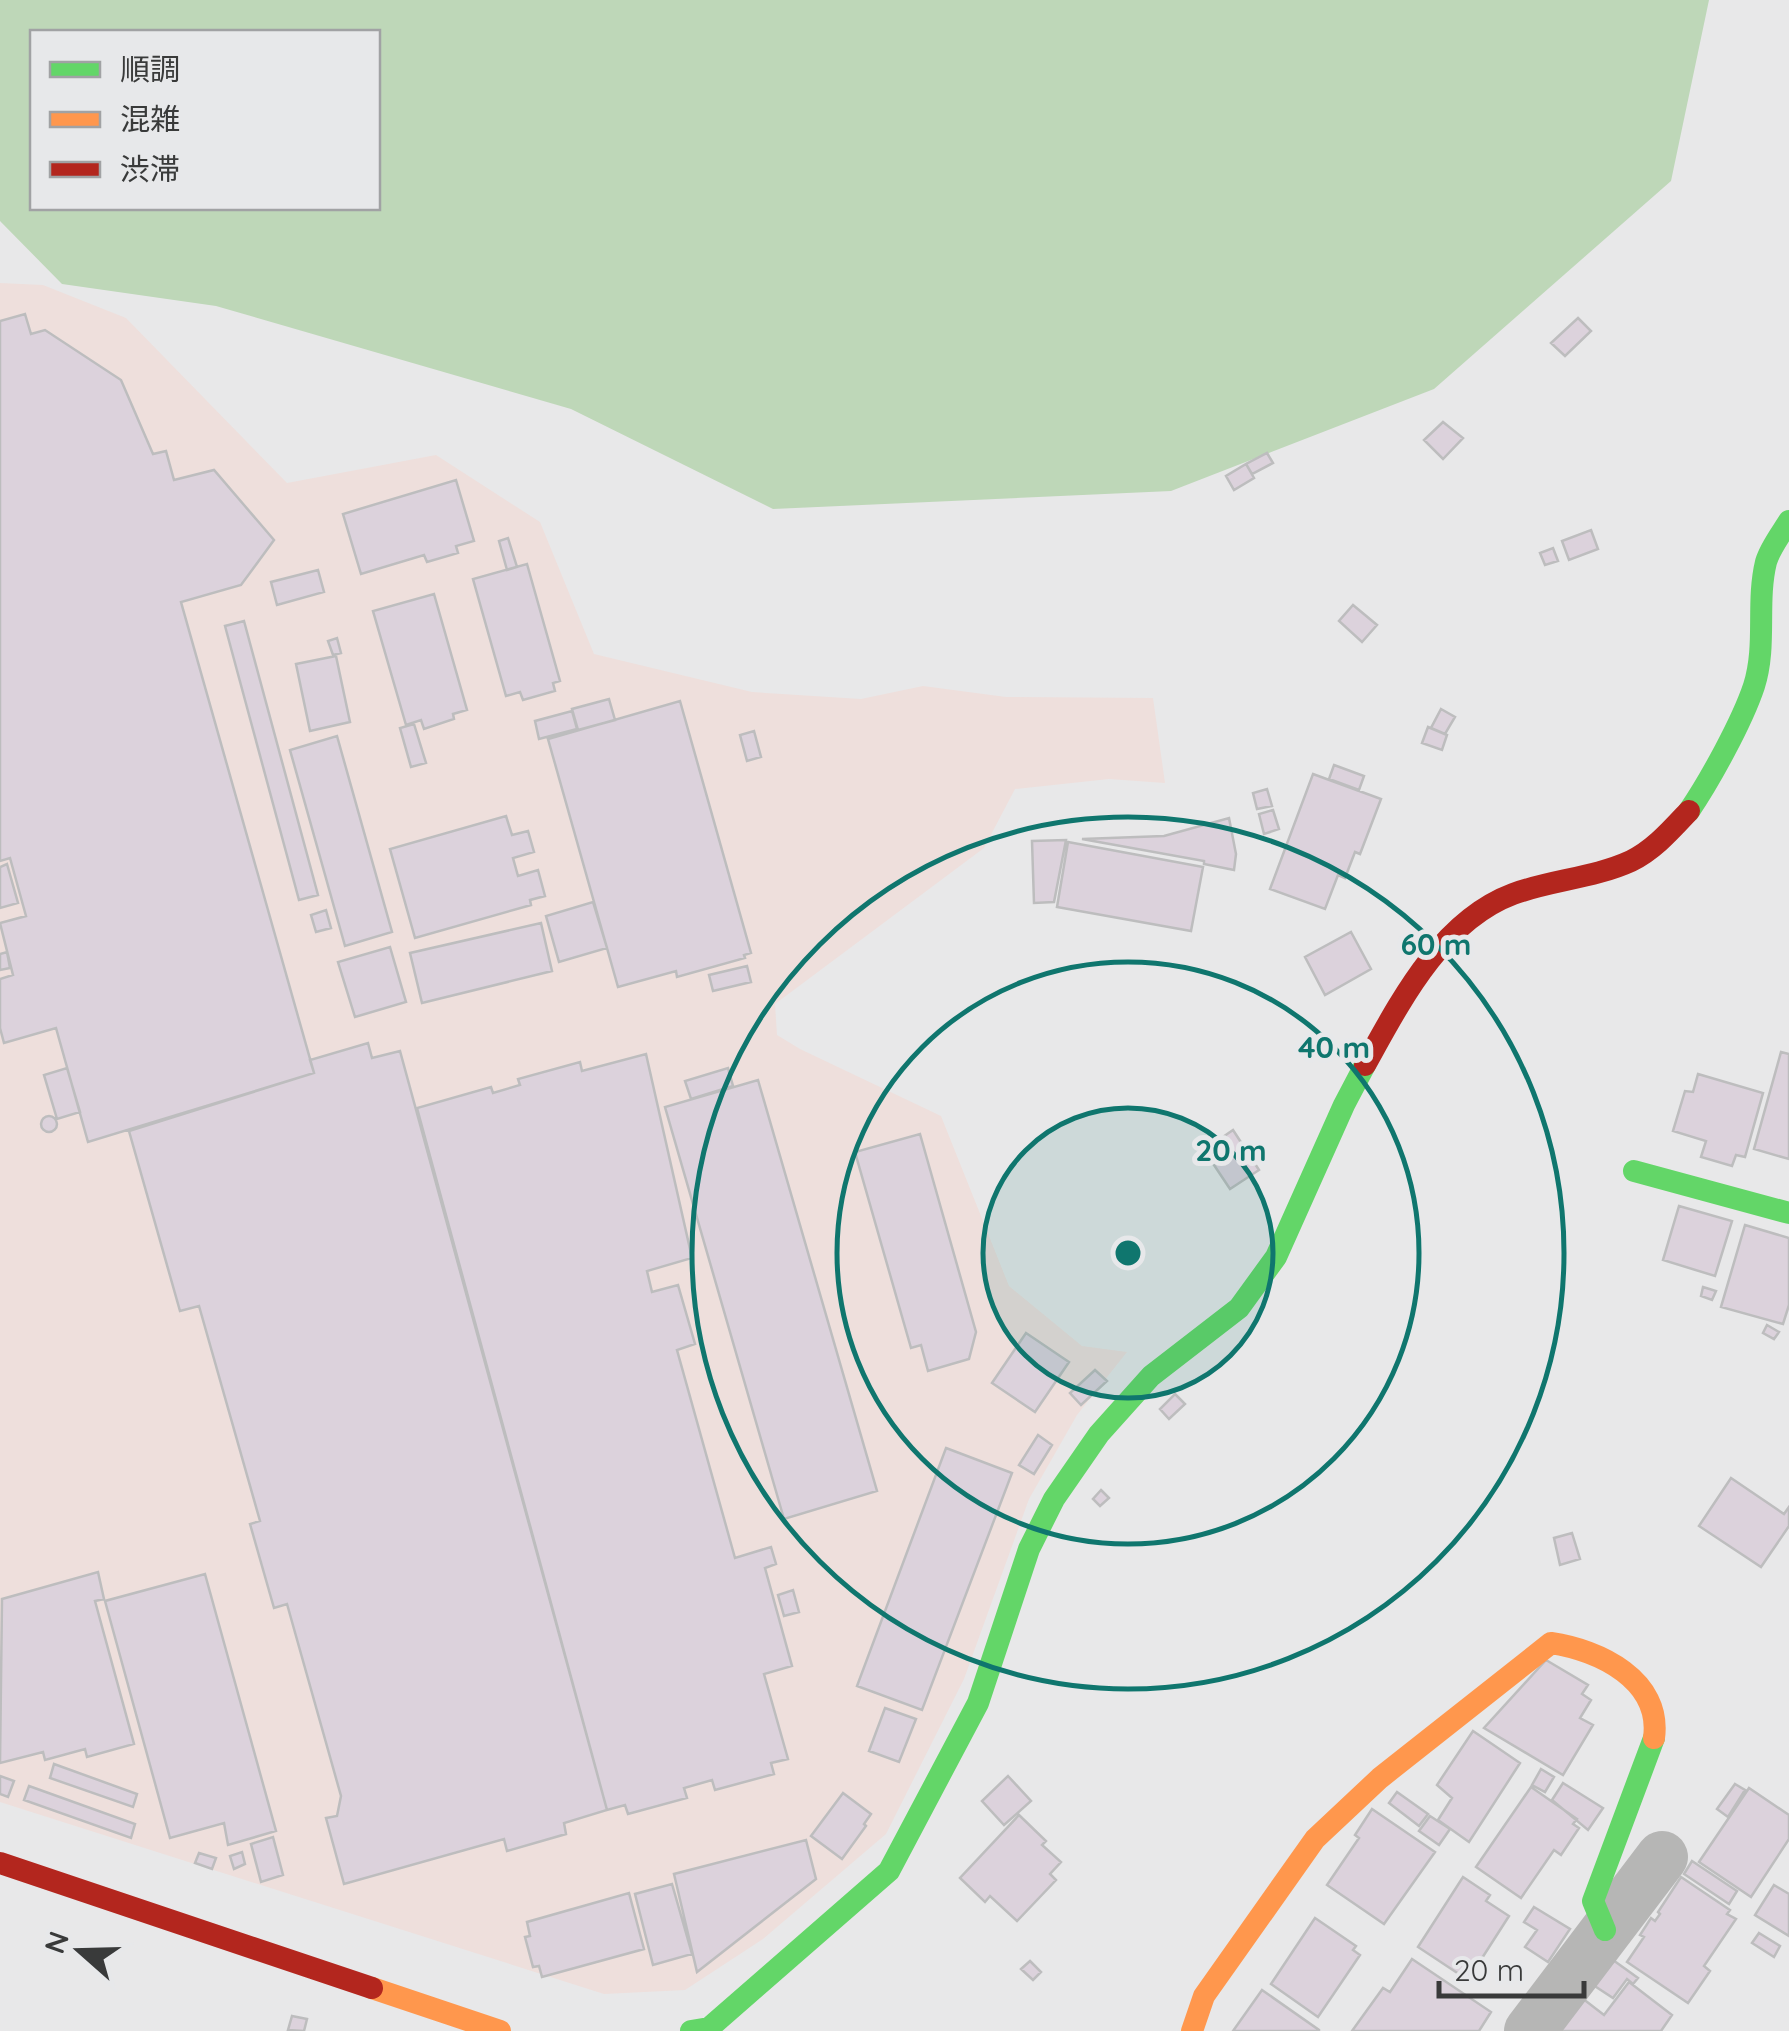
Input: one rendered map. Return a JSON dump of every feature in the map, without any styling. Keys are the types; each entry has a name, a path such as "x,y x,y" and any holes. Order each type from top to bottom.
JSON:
{"street":[{"path":"691,2031 709,2028 889,1871 978,1703 1029,1549 1054,1499 1099,1434 1151,1376 1210,1334 1238,1308 1276,1257 1344,1105 1388,1024 1431,958 1464,923 1510,895 1632,861 1657,844 1688,812 1754,686 1764,638 1762,596 1768,558 1789,522"},
{"path":"1634,1171 1789,1213"},
{"path":"1192,2031 1204,1996 1315,1839 1380,1778 1551,1643 1578,1646 1597,1656 1644,1690 1654,1716 1655,1734 1593,1901 1605,1930"},
{"path":"1530,2031 1662,1857"},
{"path":"0,1863 500,2031"}],"shaded area":[{"path":"0,283 43,285 126,318 287,483 436,455 540,522 594,654 752,692 861,699 923,686 1006,697 1153,698 1165,783 1109,779 1015,789 984,848 775,1004 777,1035 941,1116 1009,1286 1082,1346 1127,1352 1077,1415 1029,1499 964,1679 886,1834 763,1939 685,1990 604,1994 0,1802"}],"green space":[{"path":"0,0 1709,0 1671,181 1434,389 1171,491 773,509 571,409 216,306 62,284 0,221"}],"building":[{"path":"25,314 31,334 45,330 121,380 153,454 166,451 174,480 214,470 274,540 241,585 181,602 314,1073 88,1142 56,1028 4,1043 0,1028 0,979 13,975 0,923 26,916 10,858 0,861 0,321"},
{"path":"1578,318 1591,331 1565,356 1551,343"},
{"path":"1443,422 1463,438 1443,459 1424,440"},
{"path":"1267,453 1273,463 1252,474 1246,464"},
{"path":"1246,464 1254,478 1234,490 1226,476"},
{"path":"456,480 474,541 456,546 458,553 427,562 424,555 361,574 343,514"},
{"path":"1591,530 1598,549 1569,560 1562,541"},
{"path":"508,538 517,567 507,570 499,541"},
{"path":"1553,548 1558,561 1545,565 1540,553"},
{"path":"527,564 560,681 553,683 555,691 523,700 520,692 506,696 473,579"},
{"path":"318,570 324,592 277,605 271,582"},
{"path":"434,594 467,710 424,729 421,720 406,725 373,611"},
{"path":"1353,605 1377,625 1362,642 1339,621"},
{"path":"244,621 318,895 299,900 225,626"},
{"path":"337,638 341,653 333,655 328,641"},
{"path":"336,656 350,722 310,731 296,664"},
{"path":"609,699 615,720 578,730 572,709"},
{"path":"680,701 751,953 677,977 676,971 618,987 548,739"},
{"path":"1441,709 1455,717 1445,734 1431,728"},
{"path":"572,711 577,729 539,739 535,721"},
{"path":"414,724 426,763 411,767 400,728"},
{"path":"1428,727 1447,735 1442,750 1422,743"},
{"path":"754,731 761,757 747,761 740,735"},
{"path":"337,736 392,932 345,946 290,750"},
{"path":"1334,765 1364,776 1359,790 1329,779"},
{"path":"1313,774 1381,799 1360,854 1355,852 1345,878 1338,875 1325,909 1270,889"},
{"path":"1267,789 1272,806 1257,809 1253,793"},
{"path":"1273,810 1279,829 1264,834 1259,814"},
{"path":"506,816 512,835 528,831 534,852 513,858 518,876 538,870 545,896 530,900 531,905 415,938 390,849"},
{"path":"1229,818 1236,854 1234,870 1082,839 1164,836"},
{"path":"1066,840 1054,902 1034,903 1032,841"},
{"path":"1068,842 1203,867 1191,931 1057,907"},
{"path":"7,864 18,903 0,908 0,867"},
{"path":"593,902 607,948 559,962 546,916"},
{"path":"326,910 331,928 316,932 311,915"},
{"path":"541,923 552,971 422,1003 410,953"},
{"path":"1351,932 1371,969 1325,995 1305,957"},
{"path":"390,947 406,1002 355,1017 338,962"},
{"path":"7,952 10,968 0,970 0,954"},
{"path":"747,966 751,982 713,991 709,975"},
{"path":"368,1043 372,1058 400,1051 607,1810 564,1823 566,1834 507,1851 504,1839 344,1884 326,1818 337,1816 341,1796 287,1604 274,1608 250,1524 260,1521 199,1306 180,1311 129,1131 314,1073 310,1060"},
{"path":"1781,1052 1789,1054 1789,1159 1754,1149"},
{"path":"646,1054 692,1258 647,1271 652,1292 678,1285 695,1344 677,1350 735,1558 771,1547 776,1564 765,1568 792,1666 764,1674 788,1759 771,1763 774,1774 715,1790 712,1780 684,1788 687,1798 628,1814 625,1805 607,1810 417,1108 491,1087 493,1093 520,1085 518,1079 580,1062 582,1071"},
{"path":"67,1068 80,1112 57,1119 44,1075"},
{"path":"728,1068 733,1086 691,1099 685,1081"},
{"path":"1698,1074 1763,1093 1745,1157 1736,1155 1732,1166 1701,1157 1706,1141 1673,1131 1685,1091 1693,1092"},
{"path":"758,1080 877,1491 784,1519 665,1107"},
{"path":"49,1116 57,1124 49,1132 41,1124"},
{"path":"1233,1130 1259,1170 1230,1189 1204,1150"},
{"path":"920,1134 976,1332 969,1359 928,1371 921,1345 911,1348 855,1152"},
{"path":"1679,1206 1732,1221 1715,1276 1663,1260"},
{"path":"1745,1225 1789,1238 1789,1305 1783,1324 1721,1307"},
{"path":"1703,1287 1716,1291 1712,1300 1701,1296"},
{"path":"1767,1325 1779,1332 1774,1339 1763,1333"},
{"path":"1026,1333 1069,1362 1035,1412 992,1383"},
{"path":"1095,1370 1107,1381 1081,1405 1070,1393"},
{"path":"1175,1394 1185,1404 1169,1419 1160,1409"},
{"path":"1038,1435 1052,1445 1034,1474 1019,1465"},
{"path":"946,1448 1012,1473 922,1710 857,1686"},
{"path":"1731,1478 1784,1514 1789,1507 1789,1526 1761,1567 1699,1526"},
{"path":"1101,1490 1109,1498 1100,1506 1093,1499"},
{"path":"1572,1533 1580,1559 1560,1565 1554,1538"},
{"path":"98,1572 104,1599 95,1601 134,1744 87,1757 85,1749 45,1760 43,1752 0,1763 2,1599"},
{"path":"205,1574 276,1831 228,1845 224,1823 170,1838 105,1601"},
{"path":"793,1590 799,1612 784,1616 778,1595"},
{"path":"1546,1660 1588,1685 1582,1694 1591,1700 1580,1718 1593,1725 1563,1775 1484,1728"},
{"path":"885,1708 916,1719 899,1762 869,1751"},
{"path":"1473,1731 1520,1763 1469,1842 1438,1820 1452,1798 1437,1785"},
{"path":"54,1764 137,1794 133,1807 50,1778"},
{"path":"1541,1769 1554,1777 1545,1792 1532,1785"},
{"path":"0,1776 14,1781 8,1797 0,1794"},
{"path":"1008,1776 1031,1801 1004,1825 982,1801"},
{"path":"1563,1783 1603,1808 1588,1830 1552,1800"},
{"path":"1735,1784 1745,1790 1728,1817 1717,1809"},
{"path":"29,1786 135,1824 131,1838 24,1800"},
{"path":"1531,1787 1577,1819 1573,1824 1579,1828 1561,1855 1554,1850 1521,1898 1476,1867"},
{"path":"1749,1788 1789,1815 1789,1839 1751,1897 1699,1862"},
{"path":"1397,1792 1428,1814 1419,1826 1389,1803"},
{"path":"843,1793 871,1814 842,1859 811,1836"},
{"path":"1372,1809 1435,1852 1384,1924 1327,1885 1359,1838 1355,1835"},
{"path":"1019,1815 1061,1862 1050,1874 1056,1880 1017,1921 990,1896 985,1902 960,1878"},
{"path":"1430,1816 1450,1829 1439,1845 1419,1831"},
{"path":"273,1837 283,1875 261,1882 251,1844"},
{"path":"806,1840 816,1879 697,1972 674,1874"},
{"path":"242,1852 245,1864 234,1869 230,1856"},
{"path":"199,1853 216,1858 212,1869 195,1863"},
{"path":"1692,1861 1737,1891 1729,1904 1684,1874"},
{"path":"1463,1877 1490,1895 1486,1901 1509,1916 1468,1980 1418,1947"},
{"path":"1681,1877 1730,1910 1727,1914 1736,1919 1704,1966 1710,1971 1688,2003 1627,1962 1644,1937 1640,1935 1651,1918 1655,1921 1660,1914"},
{"path":"672,1884 692,1954 653,1965 635,1894"},
{"path":"1774,1885 1789,1894 1789,1936 1755,1915"},
{"path":"629,1893 644,1949 542,1977 539,1966 533,1967 525,1937 530,1936 527,1922"},
{"path":"1534,1907 1570,1929 1548,1962 1525,1947 1537,1930 1524,1922"},
{"path":"1315,1918 1356,1946 1353,1950 1360,1955 1318,2017 1271,1984"},
{"path":"1759,1933 1780,1946 1774,1957 1752,1943"},
{"path":"1606,1955 1638,1978 1633,1984 1627,1979 1613,1998 1587,1981"},
{"path":"1412,1959 1491,2012 1479,2031 1352,2031 1383,1988 1390,1992"},
{"path":"1030,1961 1041,1972 1033,1980 1021,1969"},
{"path":"1629,1982 1672,2015 1661,2031 1557,2031 1582,1998 1604,2015"},
{"path":"1262,1990 1319,2030 1319,2031 1233,2031"},
{"path":"292,2016 307,2019 304,2031 288,2030"}],"traffic: fast":[{"path":"1689,811 1725,750 1754,686 1766,562 1789,521"},
{"path":"691,2031 709,2028 889,1871 978,1703 1029,1549 1054,1499 1099,1434 1151,1376 1239,1308 1276,1257 1365,1065"},
{"path":"1634,1171 1789,1213"},
{"path":"1605,1930 1593,1901 1654,1738"}],"traffic: slow":[{"path":"1192,2031 1204,1996 1315,1839 1380,1778 1551,1643 1588,1653 1624,1671 1648,1700 1654,1718 1654,1738"},
{"path":"372,1988 500,2031"}],"traffic: jam":[{"path":"1365,1065 1408,990 1464,923 1513,894 1631,861 1655,845 1689,811"},
{"path":"0,1863 372,1988"}]}
